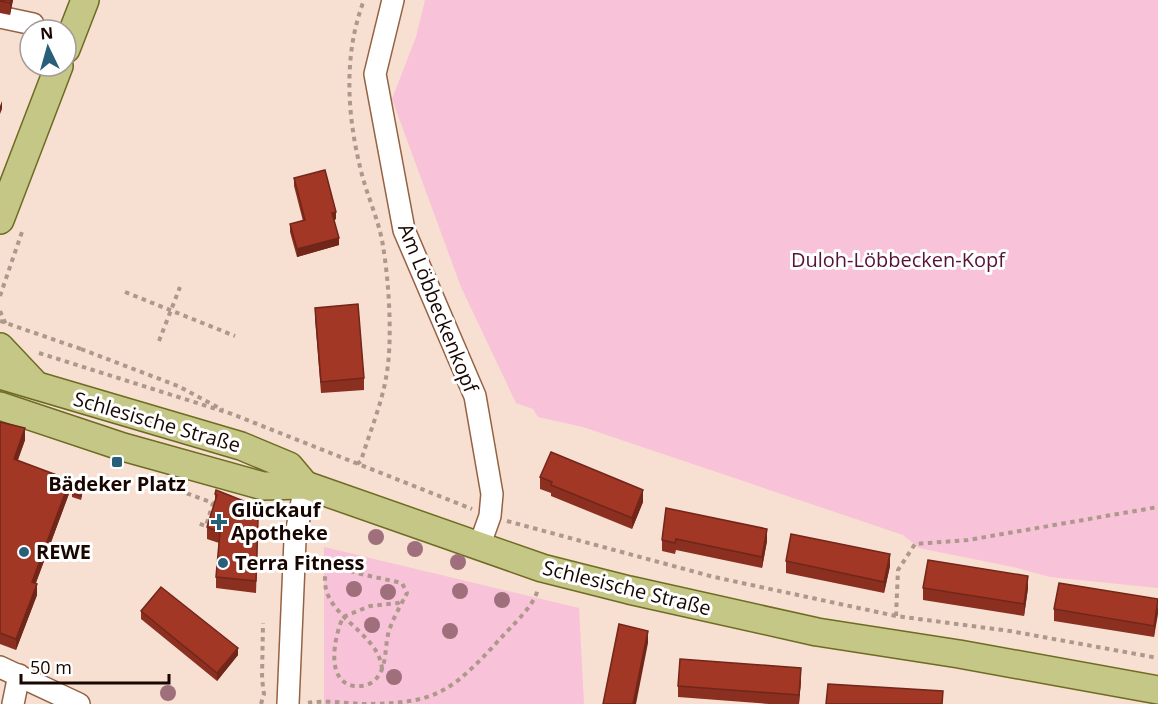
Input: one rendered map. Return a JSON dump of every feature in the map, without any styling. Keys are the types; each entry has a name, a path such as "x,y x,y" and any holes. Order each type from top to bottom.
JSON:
{"main road":[{"path":"78,18 85,0"},
{"path":"5,208 54,78"},
{"path":"5,339 38,387"},
{"name":"Schlesische Straße","path":"0,375 241,446 289,466 305,485"},
{"name":"Schlesische Straße","path":"0,406 123,447 263,486 305,485 480,544 542,568 629,590 818,632 958,654 1158,690"},
{"name":"Schlesische Straße","path":"958,654 1118,665 1158,673"}],"street":[{"name":"Am Löbbeckenkopf","path":"393,0 375,74 404,230 475,396 487,454 492,494 490,516 480,544"},
{"path":"0,17 18,21"},
{"path":"298,703 295,540 305,485"},
{"path":"9,671 45,696 79,704"},
{"path":"9,671 13,704"}],"path":[{"path":"357,464 361,461 386,379 390,341 383,245 361,171 348,104 351,57 358,16 364,0"},
{"path":"159,341 180,287"},
{"path":"125,292 235,336"},
{"path":"0,311 5,339"},
{"path":"0,321 178,386 232,414"},
{"path":"29,350 232,414 490,516 714,577 896,616 1010,631 1158,657"},
{"path":"178,483 175,489 213,502 206,526 197,523"},
{"path":"896,616 898,570 915,544 968,540 1158,507"},
{"path":"382,669 377,651 343,617 325,586 326,571 332,567 402,583 407,593 404,600 389,631 382,669 371,683 360,687 349,685 342,680 336,666 334,643 343,617 355,610 387,606 404,600"},
{"path":"298,703 405,702 434,697 457,684 520,616 537,593 542,568"},
{"path":"261,704 264,694 263,623"}],"green space":[{"name":"Duloh-Löbbecken-Kopf","path":"425,0 1158,0 1158,588 1050,577 919,548 903,535 583,427 538,417 533,409 516,403 461,287 392,99 416,37"},
{"path":"324,547 579,608 584,704 324,704"}],"building":[{"path":"325,170 336,212 332,213 339,238 297,249 290,224 305,220 294,178"},
{"path":"358,304 364,378 321,382 315,308"},
{"name":"REWE","path":"0,422 25,428 14,459 70,480 32,582 37,584 16,639 0,633"},
{"path":"551,452 643,490 632,518 551,485 552,482 540,477"},
{"path":"74,489 82,492 81,496 72,493"},
{"path":"216,490 249,503 258,520 256,581 216,577 220,532 207,527 217,495"},
{"path":"666,508 767,529 762,557 676,539 675,543 662,540"},
{"path":"791,534 890,554 884,582 786,561"},
{"path":"928,560 1028,576 1024,604 923,588"},
{"path":"1059,583 1158,599 1154,626 1054,609"},
{"path":"161,587 238,648 217,673 141,611"},
{"path":"619,624 648,631 633,704 603,704"},
{"path":"680,659 801,668 799,695 678,686"},
{"path":"828,684 943,691 942,704 826,704"}],"place":[{"name":"Bädeker Platz","path":"117,462"},
{"name":"Glückauf Apotheke","path":"219,522"},
{"name":"REWE","path":"24,552"},
{"name":"Terra Fitness","path":"223,563"}]}
